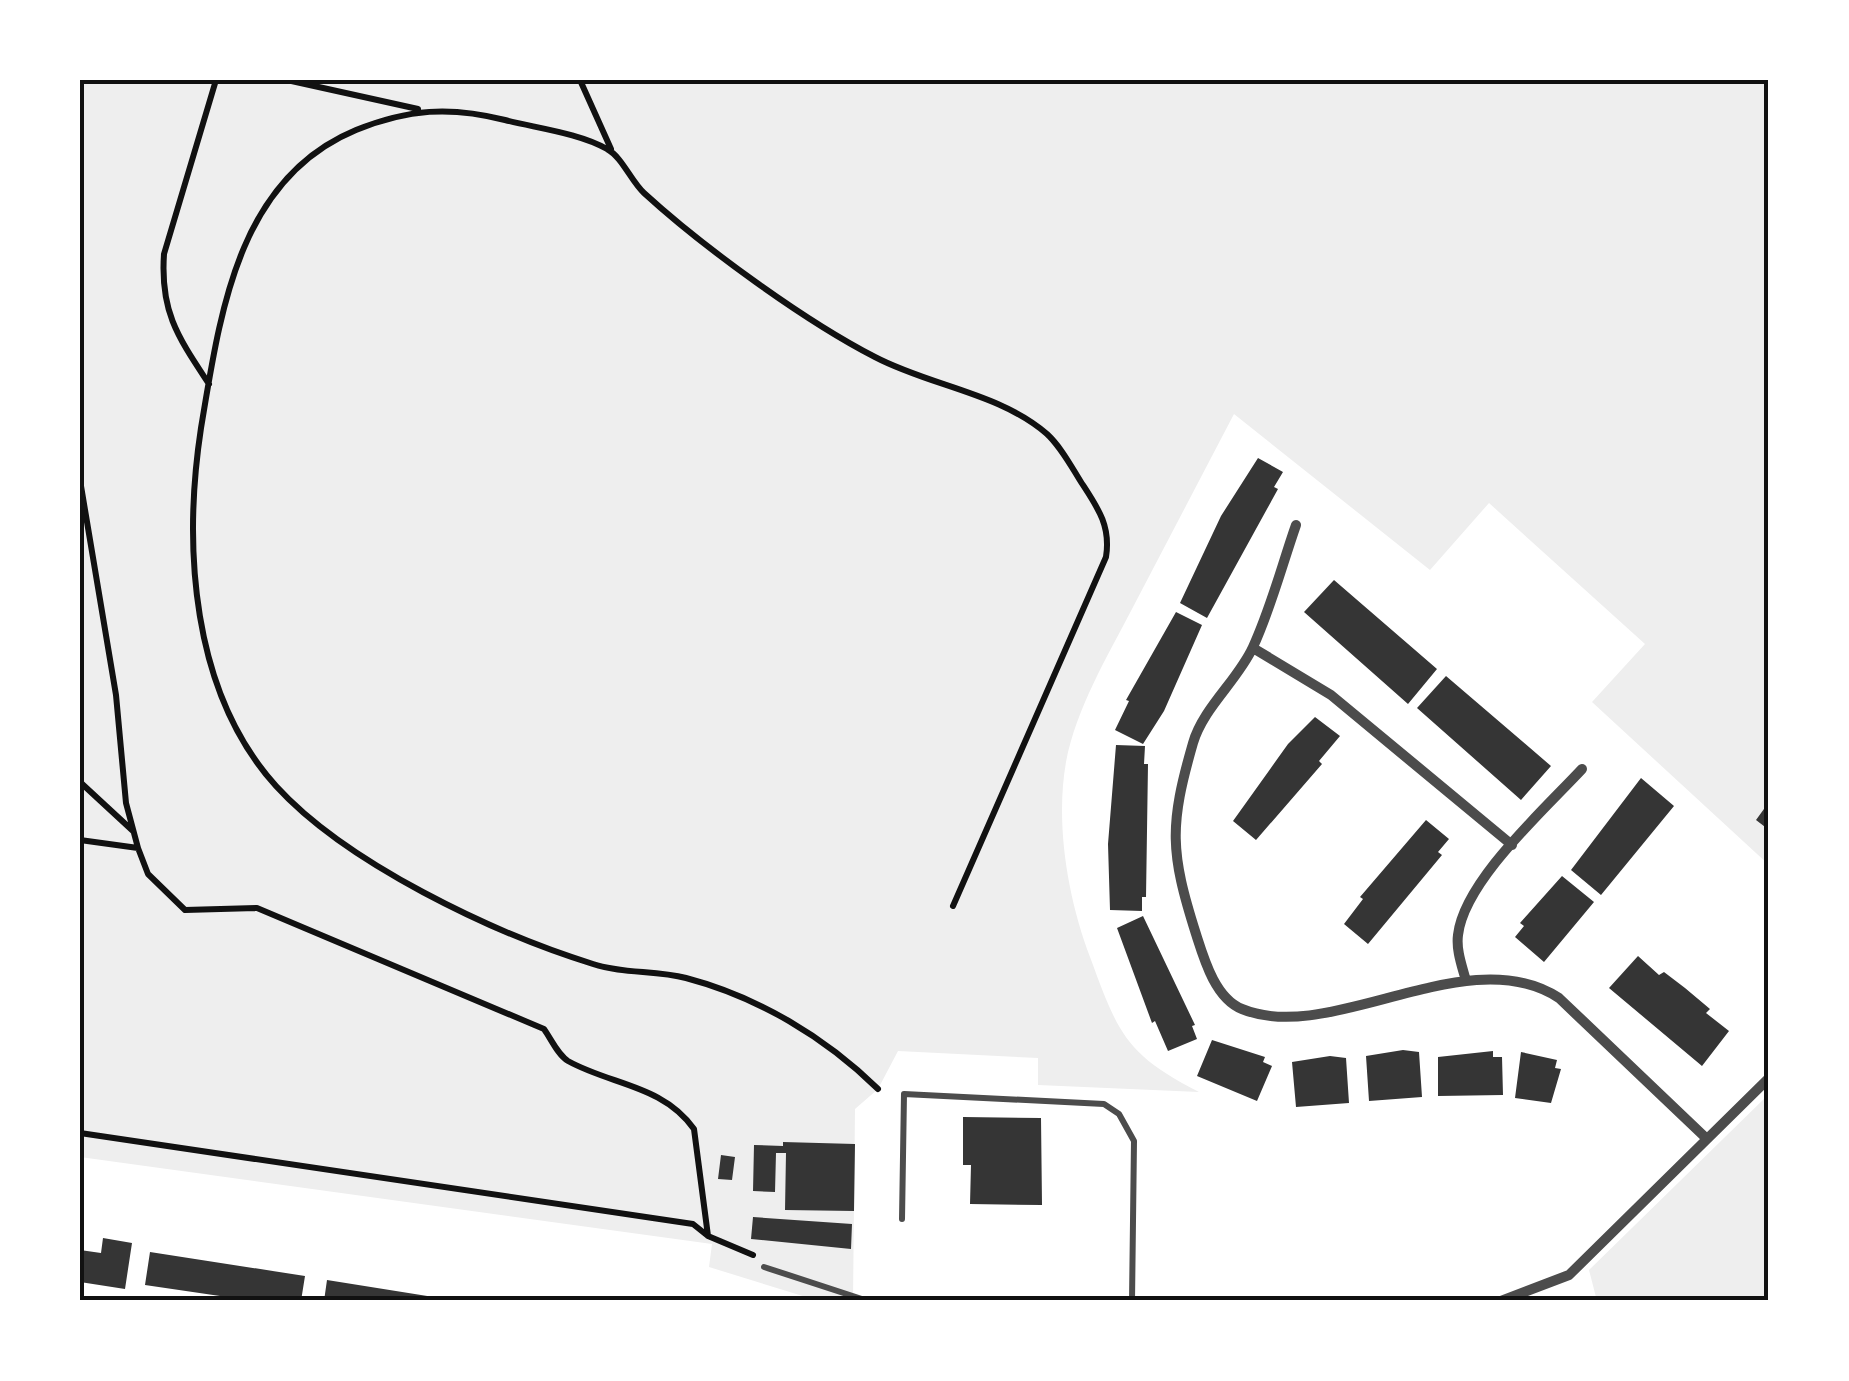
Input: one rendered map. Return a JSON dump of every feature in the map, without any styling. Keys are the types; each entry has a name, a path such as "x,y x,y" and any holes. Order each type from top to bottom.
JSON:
{"street":[{"path":"1296,525 1252,648 1194,738 1174,823 1176,871 1209,974 1240,1009 1290,1018 1466,980 1535,982 1559,998 1706,1140"},
{"path":"1252,648 1331,695 1512,845"},
{"path":"1466,980 1458,948 1460,924 1468,903 1512,845 1582,769"},
{"path":"1501,1301 1569,1275 1769,1078"},
{"path":"920,1301 984,1301"}],"lane":[{"path":"902,1219 904,1094 1104,1104 1120,1114 1134,1141 1132,1301"},
{"path":"764,1267 868,1301"}],"path":[{"path":"208,384 173,326 162,282 164,254 216,80"},
{"path":"287,80 363,100 425,110 460,109 611,150"},
{"path":"580,80 611,150 642,191 846,342 885,362 989,401 1048,436 1102,514 1108,542 1099,578 954,906"},
{"path":"425,110 379,121 321,146 274,188 246,238 208,384 191,508 206,644 236,726 273,782 330,836 421,890 592,964 685,978 753,1003 842,1054 878,1089"},
{"path":"80,480 134,832 148,874 185,910 257,908 544,1029 565,1059 654,1094 684,1114 694,1129 708,1236"},
{"path":"80,782 134,832"},
{"path":"80,840 138,848"},
{"path":"80,1133 693,1224 708,1236 765,1258"}],"shaded area":[{"path":"80,80 1769,80 1769,865 1592,702 1645,644 1489,503 1430,570 1234,414 1093,684 1071,742 1063,786 1063,836 1070,886 1082,935 1108,1005 1139,1053 1199,1092 1038,1085 1038,1058 898,1051 878,1089 855,1109 853,1301 819,1301 709,1267 712,1244 80,1157"},
{"path":"1769,1094 1769,1301 1597,1301 1589,1270"}],"building":[{"path":"1258,458 1283,472 1274,487 1278,489 1207,618 1180,603 1221,516"},
{"path":"1334,580 1437,669 1408,704 1304,612"},
{"path":"1176,612 1202,625 1164,711 1143,744 1115,730 1129,701 1126,700"},
{"path":"1446,676 1551,766 1521,800 1417,708"},
{"path":"1315,717 1340,736 1319,761 1322,764 1256,840 1233,821 1288,744"},
{"path":"1116,745 1145,746 1144,764 1148,764 1146,897 1142,897 1142,911 1110,910 1108,844"},
{"path":"1641,778 1674,806 1601,895 1571,870"},
{"path":"1769,802 1769,830 1756,820"},
{"path":"1426,820 1449,839 1438,852 1442,855 1368,944 1344,924 1363,899 1360,897"},
{"path":"1562,876 1594,902 1544,962 1515,937 1524,926 1520,923"},
{"path":"1143,916 1195,1025 1192,1026 1197,1039 1168,1051 1155,1021 1152,1023 1117,928"},
{"path":"1638,956 1659,975 1664,972 1685,988 1710,1009 1706,1013 1729,1031 1702,1066 1609,988"},
{"path":"1212,1040 1265,1057 1263,1062 1272,1066 1257,1101 1197,1076"},
{"path":"1403,1050 1419,1052 1422,1097 1369,1101 1366,1056"},
{"path":"1493,1051 1493,1057 1502,1057 1503,1095 1438,1096 1438,1057"},
{"path":"1521,1052 1557,1060 1555,1068 1561,1069 1551,1103 1515,1098"},
{"path":"1330,1056 1346,1058 1349,1103 1296,1107 1292,1062"},
{"path":"963,1117 1041,1118 1042,1205 970,1204 971,1165 963,1165"},
{"path":"783,1142 855,1144 854,1211 785,1210 786,1153 776,1153 775,1192 753,1191 754,1145 783,1146"},
{"path":"721,1155 735,1157 732,1180 718,1179"},
{"path":"753,1217 852,1224 851,1249 751,1239"},
{"path":"103,1238 132,1243 125,1289 80,1282 80,1250 101,1253"},
{"path":"150,1252 305,1276 301,1301 254,1301 145,1285"},
{"path":"327,1280 446,1299 324,1301"}]}
